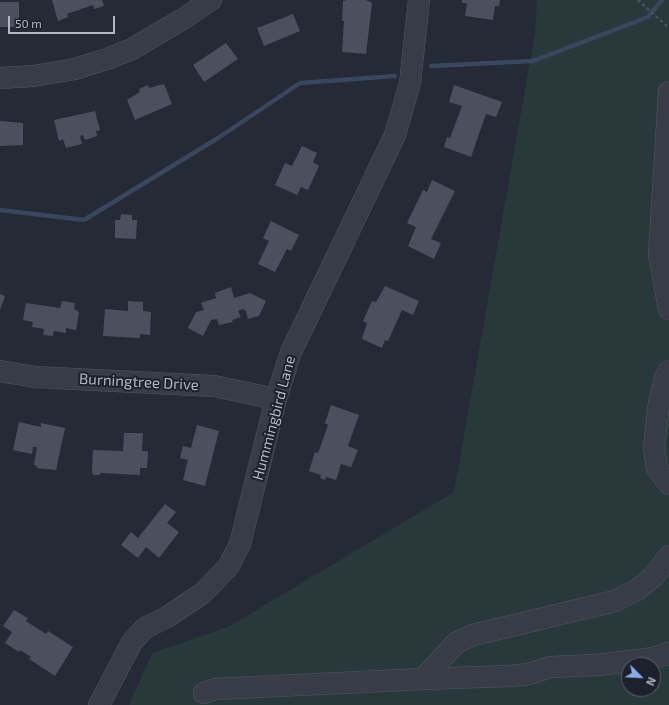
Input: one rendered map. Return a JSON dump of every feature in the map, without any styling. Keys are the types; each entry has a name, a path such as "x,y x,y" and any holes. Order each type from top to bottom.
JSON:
{"street":[{"path":"0,78 33,76 75,69 107,59 132,49 183,19 211,0"},
{"name":"Hummingbird Lane","path":"99,705 132,642 145,628 167,617 203,593 228,567 240,544 248,519 276,398 291,352 395,135 410,83 419,0"},
{"path":"669,92 659,254 669,309"},
{"name":"Burningtree Drive","path":"0,371 35,377 214,386 276,398"},
{"path":"669,371 665,378 659,403 654,448 657,468 669,484"},
{"path":"423,678 456,643 473,635 615,601 637,590 654,576 669,556"},
{"path":"204,693 215,689 423,678 509,676 529,674 550,667 598,665 654,658 669,653"}],"path":[{"path":"638,0 669,28"}],"shaded area":[{"path":"537,0 669,0 669,705 129,705 152,653 228,627 454,492 535,33"}],"building":[{"path":"52,0 102,0 104,6 94,9 93,5 67,14 68,17 58,21"},
{"path":"366,0 372,3 366,54 342,52 344,21 342,21 343,1"},
{"path":"462,0 500,0 499,6 495,6 493,20 465,16 467,3 462,3"},
{"path":"0,2 19,2 19,27 0,27"},
{"path":"293,14 300,31 264,46 257,28"},
{"path":"226,43 238,59 204,82 193,65"},
{"path":"164,84 172,104 135,120 127,100 140,92 139,89 148,85 149,88"},
{"path":"454,85 502,102 496,117 486,114 471,157 444,147 447,137 450,138 462,106 449,102"},
{"path":"95,111 100,130 96,131 97,136 85,140 83,135 80,136 82,144 66,148 63,139 59,141 54,120"},
{"path":"0,121 23,123 23,145 0,146"},
{"path":"302,146 317,153 313,162 319,166 308,190 301,187 297,195 275,185 285,163 292,166"},
{"path":"432,180 455,191 431,239 441,243 434,259 408,246 416,227 407,223 423,190 427,192"},
{"path":"121,214 132,215 132,220 137,220 136,239 115,238 115,220 120,220"},
{"path":"271,221 299,235 291,251 287,249 275,272 258,264 269,241 263,238"},
{"path":"385,286 419,301 413,315 402,310 388,341 385,340 382,348 362,339 367,323 363,321 372,301 376,302"},
{"path":"231,287 234,298 250,293 266,301 259,316 248,319 246,311 243,309 238,311 241,317 232,320 233,322 219,325 217,319 211,320 203,336 188,328 196,312 204,310 201,303 216,298 215,293"},
{"path":"0,294 5,296 0,310"},
{"path":"62,301 75,303 74,309 79,312 76,330 66,328 66,333 54,331 53,336 43,335 44,329 32,327 33,322 23,320 26,303 60,308"},
{"path":"128,301 143,302 143,311 151,312 150,335 140,334 140,338 103,336 105,309 128,311"},
{"path":"331,405 359,415 348,446 358,450 351,467 341,464 336,480 326,477 325,480 320,478 321,475 309,471 315,452 318,453 328,425 325,423"},
{"path":"19,422 41,427 41,423 65,428 56,470 37,468 37,466 34,465 37,447 33,447 32,454 13,450"},
{"path":"197,425 219,431 205,486 183,480 188,460 180,458 183,446 191,448"},
{"path":"124,433 143,433 142,451 148,451 147,468 140,468 140,475 100,473 100,475 93,475 93,450 123,451"},
{"path":"165,504 176,512 167,523 179,532 159,558 146,547 138,558 121,545 131,532 138,538"},
{"path":"14,610 28,618 26,621 46,634 48,631 73,647 55,676 29,659 31,657 20,650 19,652 5,643 12,632 3,626"}],"waterway":[{"path":"431,66 533,61 648,17 662,0"},
{"path":"0,210 84,220 218,138 300,83 395,76"}]}
